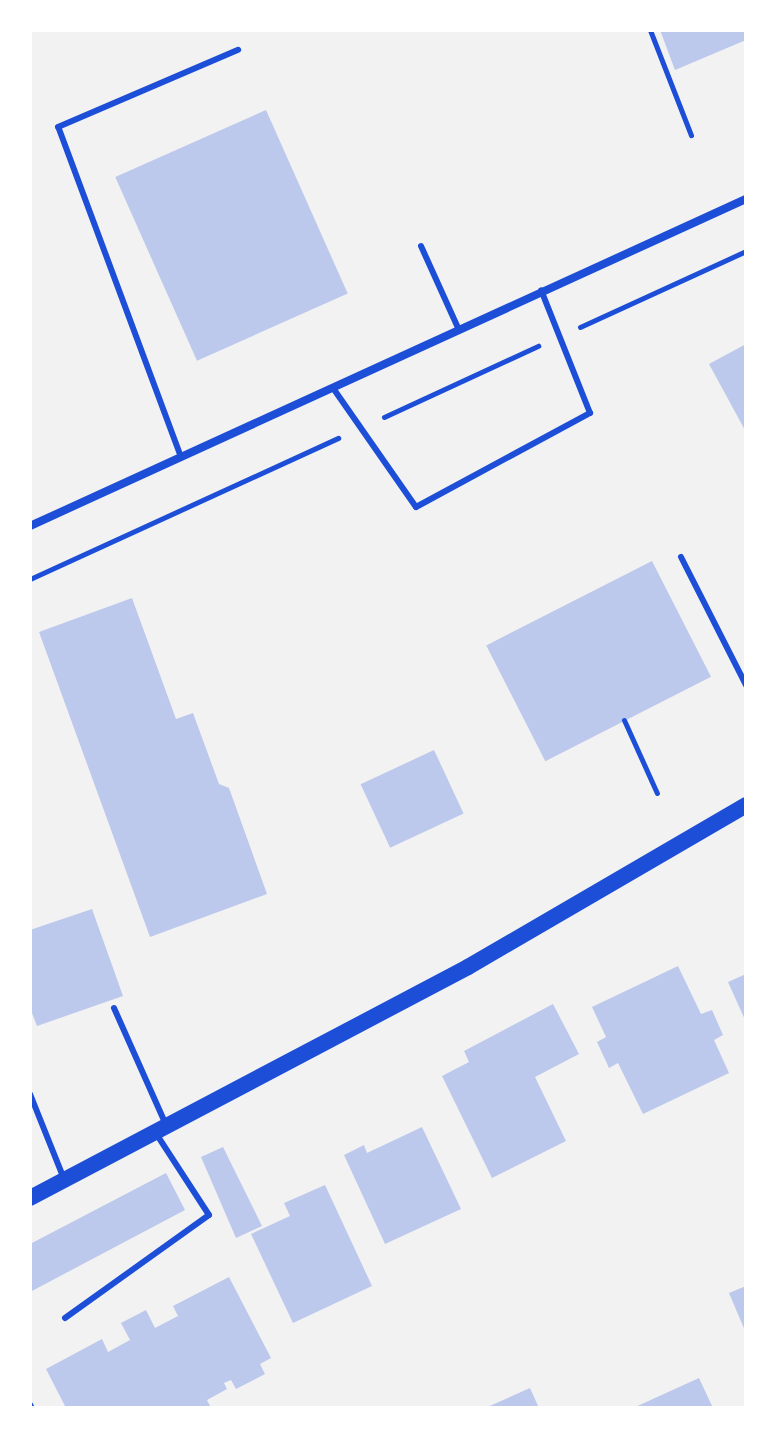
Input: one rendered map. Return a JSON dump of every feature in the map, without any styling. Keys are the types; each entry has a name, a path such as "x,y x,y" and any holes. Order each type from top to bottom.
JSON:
{"main road":[{"path":"30,1198 468,967 746,805"}],"street":[{"path":"30,526 746,199"}],"lane":[{"path":"181,457 58,127 238,50"},
{"path":"421,246 459,330"},
{"path":"333,388 416,507 590,413 541,290"},
{"path":"681,557 746,685"},
{"path":"65,1318 209,1215 162,1131 114,1008"},
{"path":"30,1094 65,1180"}],"path":[{"path":"650,30 691,135"},
{"path":"30,579 746,251"},
{"path":"624,720 657,793"}],"building":[{"path":"660,30 746,30 746,40 675,70"},
{"path":"266,110 348,294 197,361 115,177"},
{"path":"746,344 746,432 709,364"},
{"path":"652,561 711,677 545,761 486,645"},
{"path":"132,598 176,719 193,713 219,784 229,788 267,894 150,937 39,632"},
{"path":"434,750 464,813 390,848 361,784"},
{"path":"92,909 123,996 37,1026 30,1008 30,930"},
{"path":"678,966 701,1014 712,1010 723,1035 714,1040 729,1073 643,1114 618,1063 609,1068 597,1042 606,1037 592,1007"},
{"path":"746,974 746,1022 728,982"},
{"path":"553,1004 579,1054 535,1077 566,1141 492,1178 442,1076 469,1062 464,1051"},
{"path":"422,1127 461,1209 385,1244 344,1155 364,1145 367,1153"},
{"path":"223,1147 262,1226 236,1238 201,1157"},
{"path":"166,1173 185,1210 30,1292 30,1244"},
{"path":"325,1185 372,1286 293,1323 251,1234 290,1216 284,1203"},
{"path":"229,1277 271,1358 260,1364 265,1374 236,1389 231,1380 224,1383 227,1389 207,1400 211,1408 66,1408 46,1369 102,1339 108,1352 130,1340 121,1323 146,1310 155,1328 178,1316 173,1306"},
{"path":"746,1286 746,1333 729,1293"},
{"path":"699,1378 713,1408 633,1408"},
{"path":"530,1388 539,1408 485,1408"}]}
